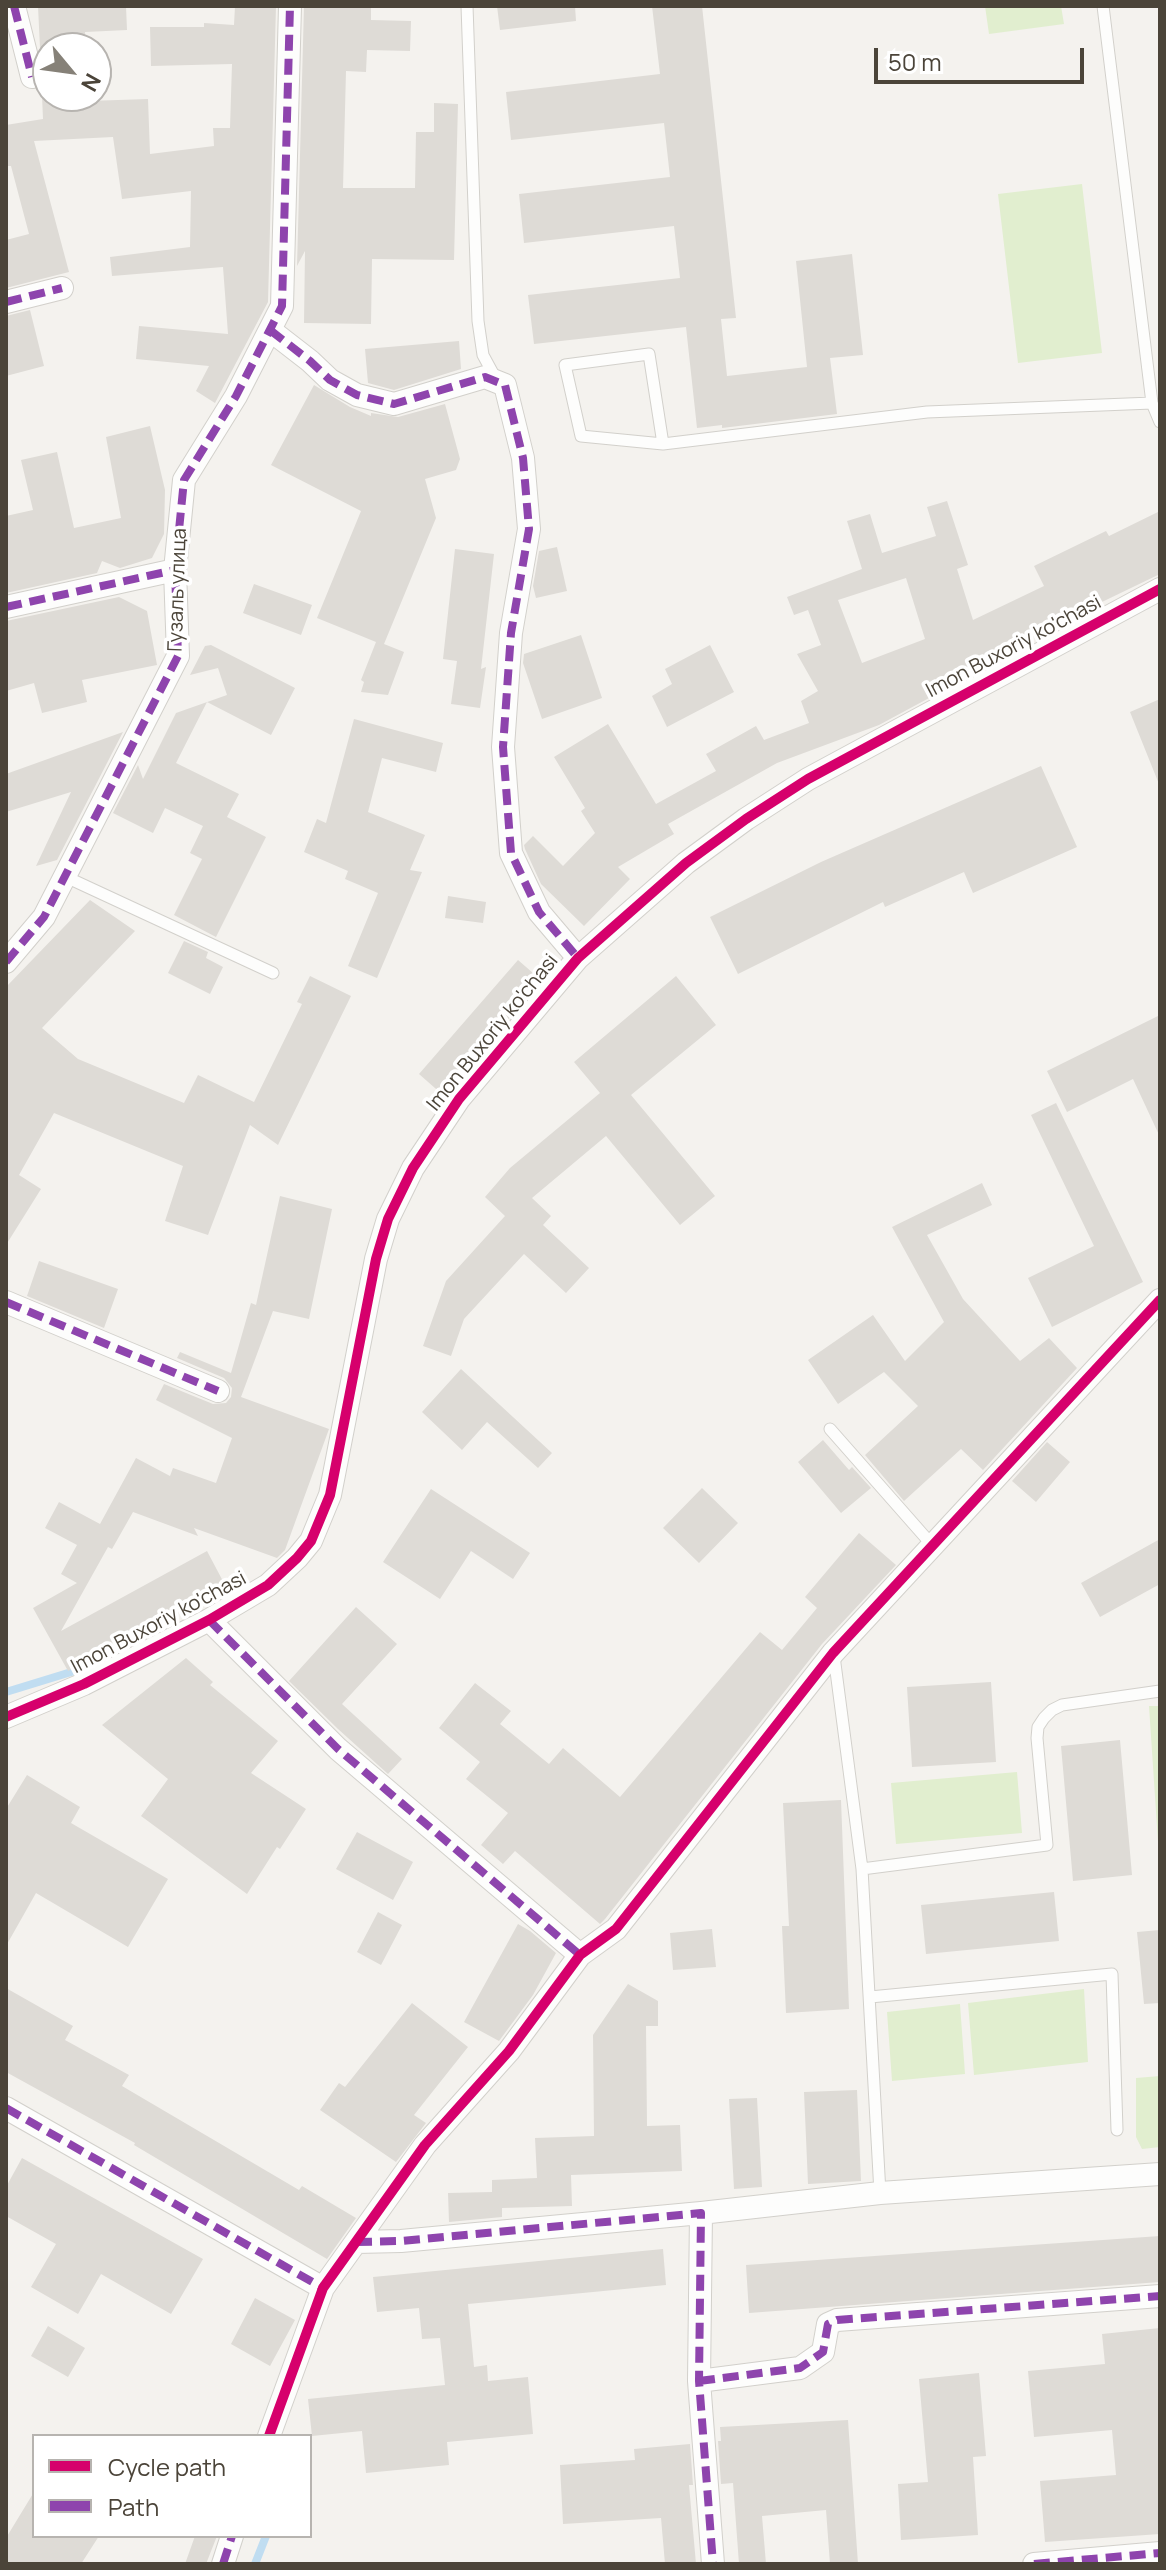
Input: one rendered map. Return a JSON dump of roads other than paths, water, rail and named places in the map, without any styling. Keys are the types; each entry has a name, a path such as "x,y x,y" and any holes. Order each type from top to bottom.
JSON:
{"street":[{"name":"Гузаль улица","path":"6,962 44,917 178,656 175,570 184,480 236,396 282,306 290,6"},
{"path":"12,9 32,77"},
{"path":"6,302 62,288"},
{"path":"270,330 330,380 357,395 394,404 485,377 505,385 523,458 529,529 511,633 503,747 511,853 539,912 578,958"},
{"path":"6,607 175,570"},
{"name":"Imon Buxoriy ko'chasi","path":"6,1717 84,1684 209,1620 268,1585 311,1541 330,1495 376,1259 393,1208 413,1168 459,1099 578,958 686,863 808,779 1160,589"},
{"path":"270,2434 323,2288 425,2145 509,2051 580,1955 616,1929 833,1653 1160,1300"},
{"path":"6,1302 218,1391"},
{"path":"209,1620 338,1749 580,1955"},
{"path":"6,2108 323,2288"},
{"path":"356,2242 401,2241 701,2213 880,2193 1160,2174"},
{"path":"701,2213 699,2381 713,2564"},
{"path":"699,2381 800,2368 823,2352 828,2324 837,2320 1160,2296"},
{"path":"223,2564 231,2538"},
{"path":"1034,2564 1160,2553"}],"lane":[{"path":"467,6 478,321 483,355 499,383"},
{"path":"1103,6 1152,403 1160,422"},
{"path":"663,444 649,354 565,365 581,436 663,444 927,412 1152,403"},
{"path":"66,877 273,973"},
{"path":"830,1429 934,1547"},
{"path":"833,1653 862,1869 880,2193"},
{"path":"862,1869 1047,1845 1037,1738 1038,1727 1044,1718 1062,1705 1160,1691"},
{"path":"870,1997 1112,1974 1117,2130"}],"waterway":[{"path":"6,1692 94,1665"},
{"path":"255,2564 265,2538"}]}
